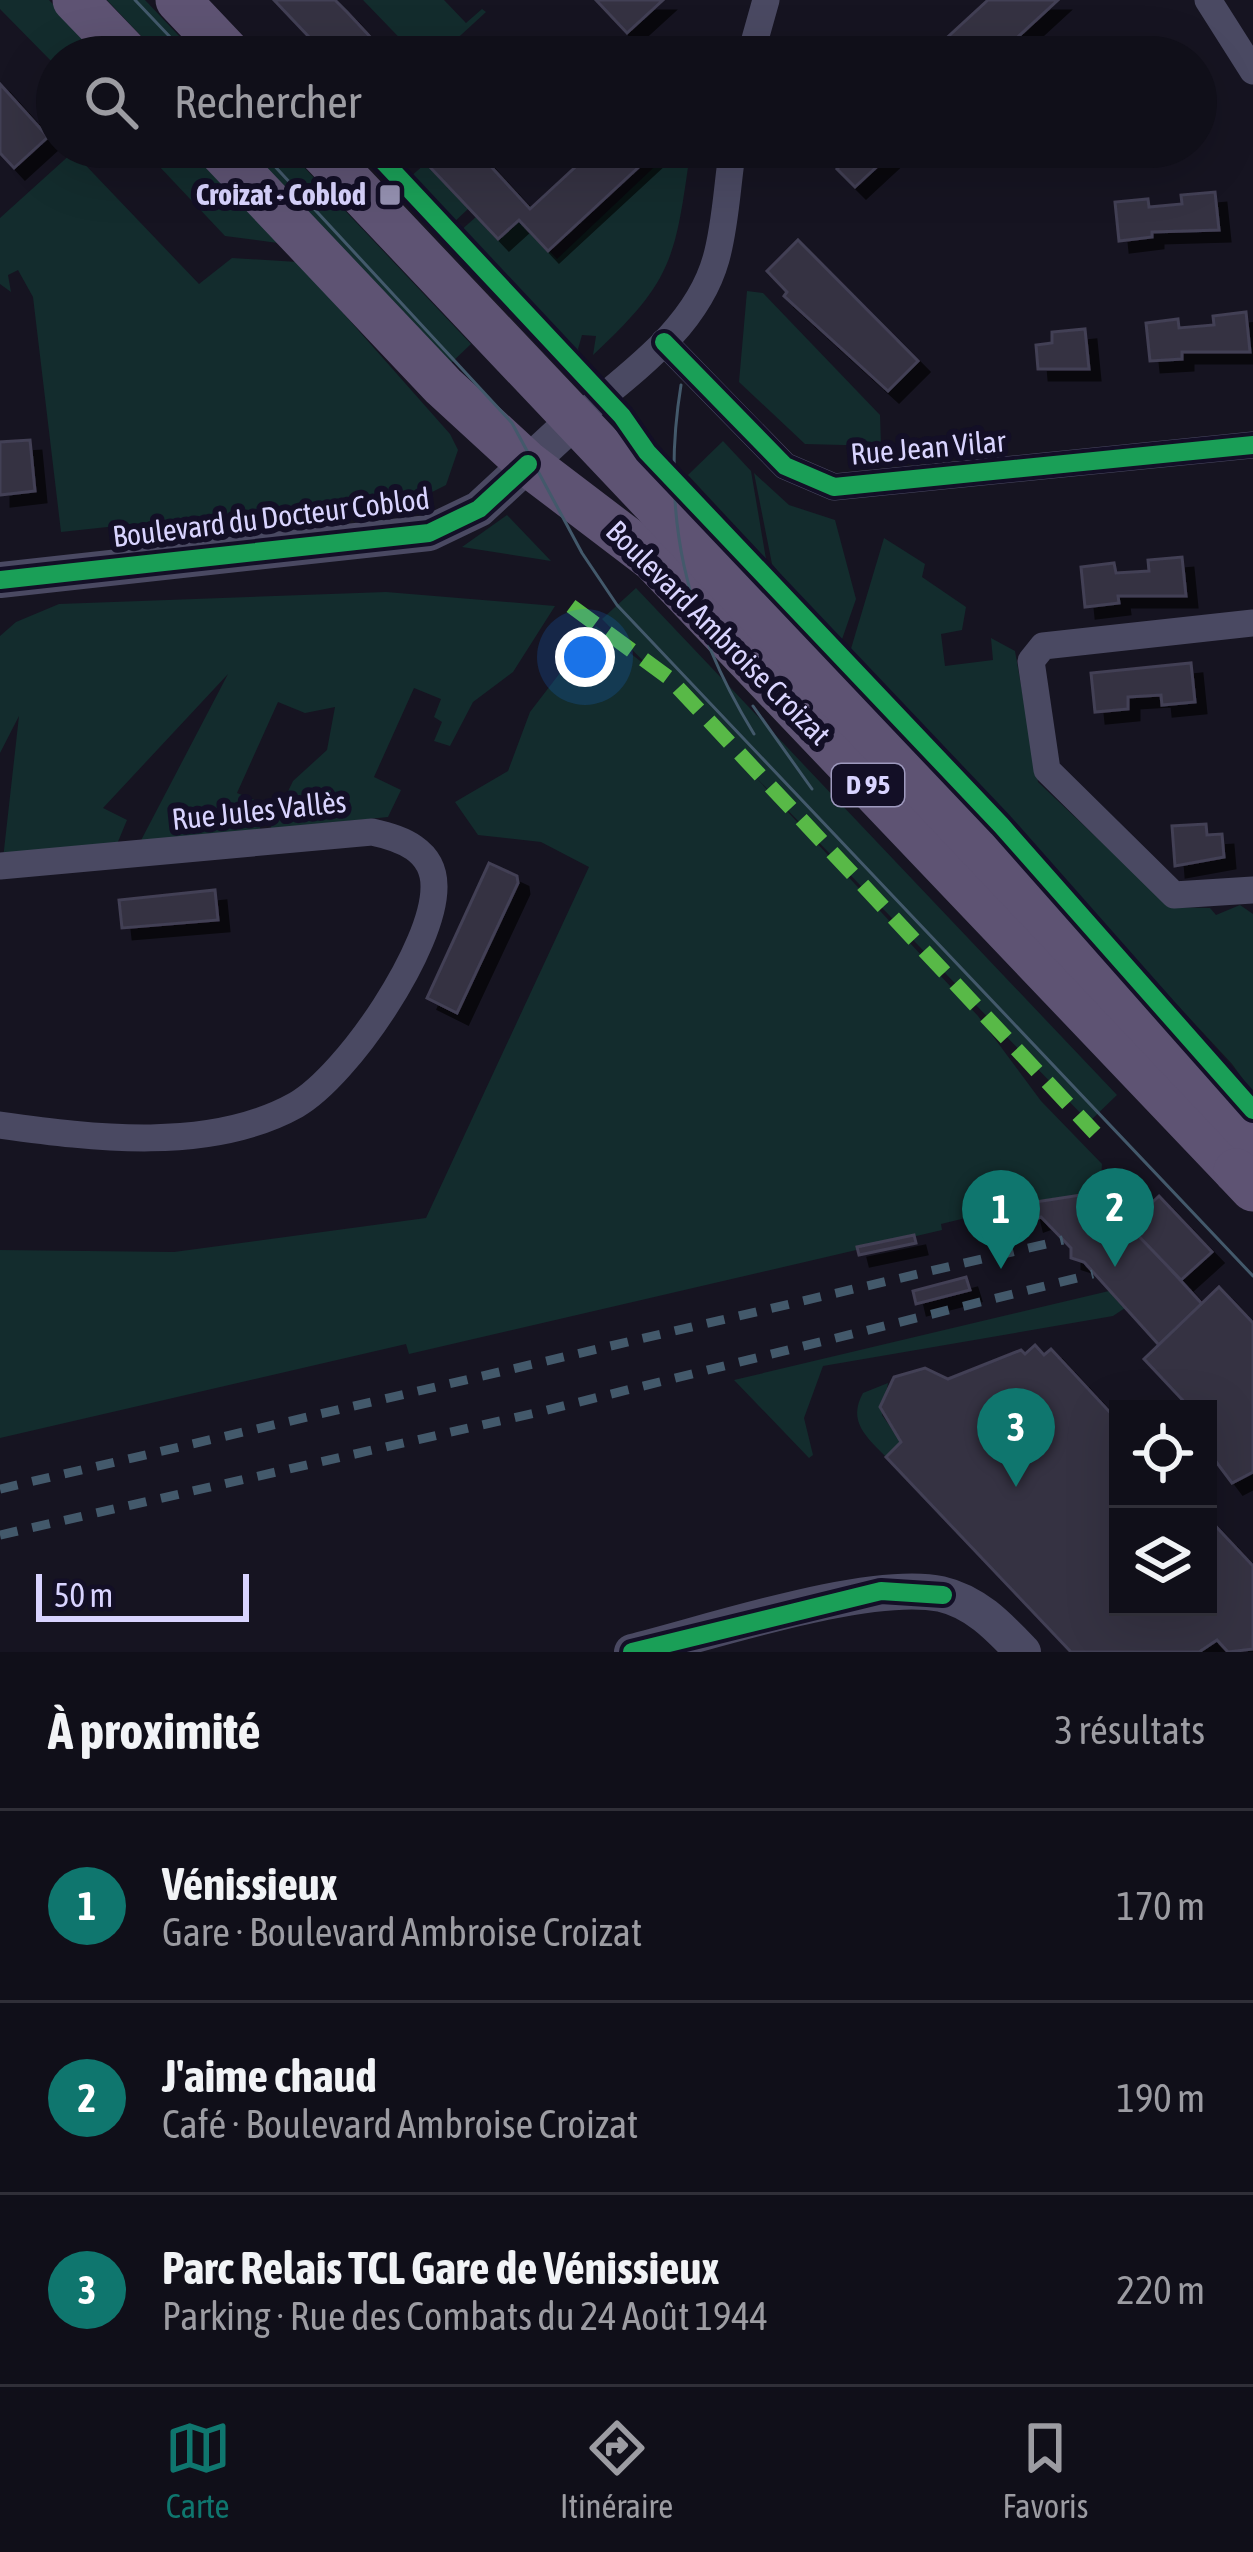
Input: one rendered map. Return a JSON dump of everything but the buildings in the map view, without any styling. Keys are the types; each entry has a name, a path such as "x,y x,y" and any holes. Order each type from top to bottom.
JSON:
{"main road":[{"path":"75,0 110,36"},
{"path":"178,0 212,36"},
{"name":"Boulevard Ambroise Croizat","path":"237,168 443,386 528,464 653,560 1226,1124"},
{"name":"Boulevard Ambroise Croizat","path":"337,168 1226,1124 1253,1189"}],"street":[{"path":"756,36 766,0"},
{"path":"1208,0 1253,71"},
{"path":"574,420 687,317 710,274 729,168"},
{"name":"Rue Jean Vilar","path":"664,342 785,466 833,487 1253,445"},
{"name":"Boulevard du Docteur Coblod","path":"0,580 429,533 479,509 574,420"},
{"path":"1253,623 1043,646 1031,661 1047,770 1174,895 1253,890"},
{"name":"Rue Jules Vallès","path":"0,866 372,832 413,844 428,862 435,885 429,912 374,1029 328,1082 295,1105 219,1131 153,1136 74,1136 0,1125"},
{"path":"632,1652 881,1591 943,1594 979,1610 1023,1652"}],"green space":[{"path":"0,0 49,0 83,36 36,36 36,46 0,9"},
{"path":"107,0 145,0 179,36 141,36"},
{"path":"363,0 444,0 466,23 482,9 486,12 460,36 398,36"},
{"path":"55,168 88,168 199,284 232,258 298,262 450,434 458,450 446,485 432,492 61,532 33,297 18,270 8,275 11,292 0,284 0,218"},
{"path":"161,168 208,168 278,243 225,236"},
{"path":"266,168 305,168 471,344 450,364"},
{"path":"420,168 431,168 469,208 451,225 408,179"},
{"path":"653,168 688,168 675,240 656,284 593,355 596,336 582,335 578,349 582,360 459,232 477,216 498,239 519,220 557,259"},
{"path":"747,291 763,293 880,415 881,446 805,444 739,382"},
{"path":"723,441 751,471 766,559 688,475"},
{"path":"754,473 789,505 835,520 856,599 840,645 772,564"},
{"path":"507,515 551,561 462,547"},
{"path":"884,538 925,564 922,577 966,607 962,630 941,634 945,666 993,660 991,638 1015,651 1038,782 1170,907 1210,908 1216,915 1240,905 1253,914 1253,1093 1232,1064 850,652"},
{"path":"636,588 1117,1095 1089,1122 746,767 978,1016 1041,1101 1102,1164 1100,1192 1030,1203 1030,1210 980,1223 978,1215 941,1224 942,1230 409,1354 406,1344 0,1438 0,1250 174,1252 426,1218 589,867 541,842 478,835 455,802 508,771 530,712 596,626 654,672 602,619"},
{"path":"386,592 555,606 513,672 473,702 450,746 434,741 442,722 434,717 441,699 414,688 374,777 401,790 388,817 270,829 293,781 327,750 335,707 305,713 278,702 237,793 265,804 259,833 137,848 228,674 103,808 127,820 115,849 3,859 19,716 0,753 0,636 16,622 59,604"},
{"path":"1109,1291 1125,1308 1113,1316 823,1366 804,1418 813,1455 809,1458 734,1380"},
{"path":"888,1383 882,1415 901,1442 886,1457 861,1428 857,1412 863,1393"}],"tram line":[{"path":"135,0 169,36"},
{"path":"276,168 512,423 582,553 617,605 1253,1276"},
{"path":"681,385 674,478 684,566 711,651 754,734"},
{"path":"753,706 812,789"}],"railway":[{"path":"0,1489 1063,1240"},
{"path":"0,1535 539,1412 1093,1274"}],"marked path":[{"path":"571,606 669,678 1095,1133"}],"cycle path":[{"path":"390,168 622,416 647,452 1001,825 1253,1110"},
{"path":"664,342 785,466 834,487 1253,445"},
{"path":"0,580 429,533 479,509 528,464"},
{"path":"632,1652 881,1591 943,1595"}],"place":[{"name":"Croizat - Coblod","path":"390,195"},
{"name":"J'aime chaud","path":"1115,1267"},
{"name":"Vénissieux","path":"1001,1269"},
{"name":"Parc Relais TCL Gare de Vénissieux","path":"1016,1487"}]}
